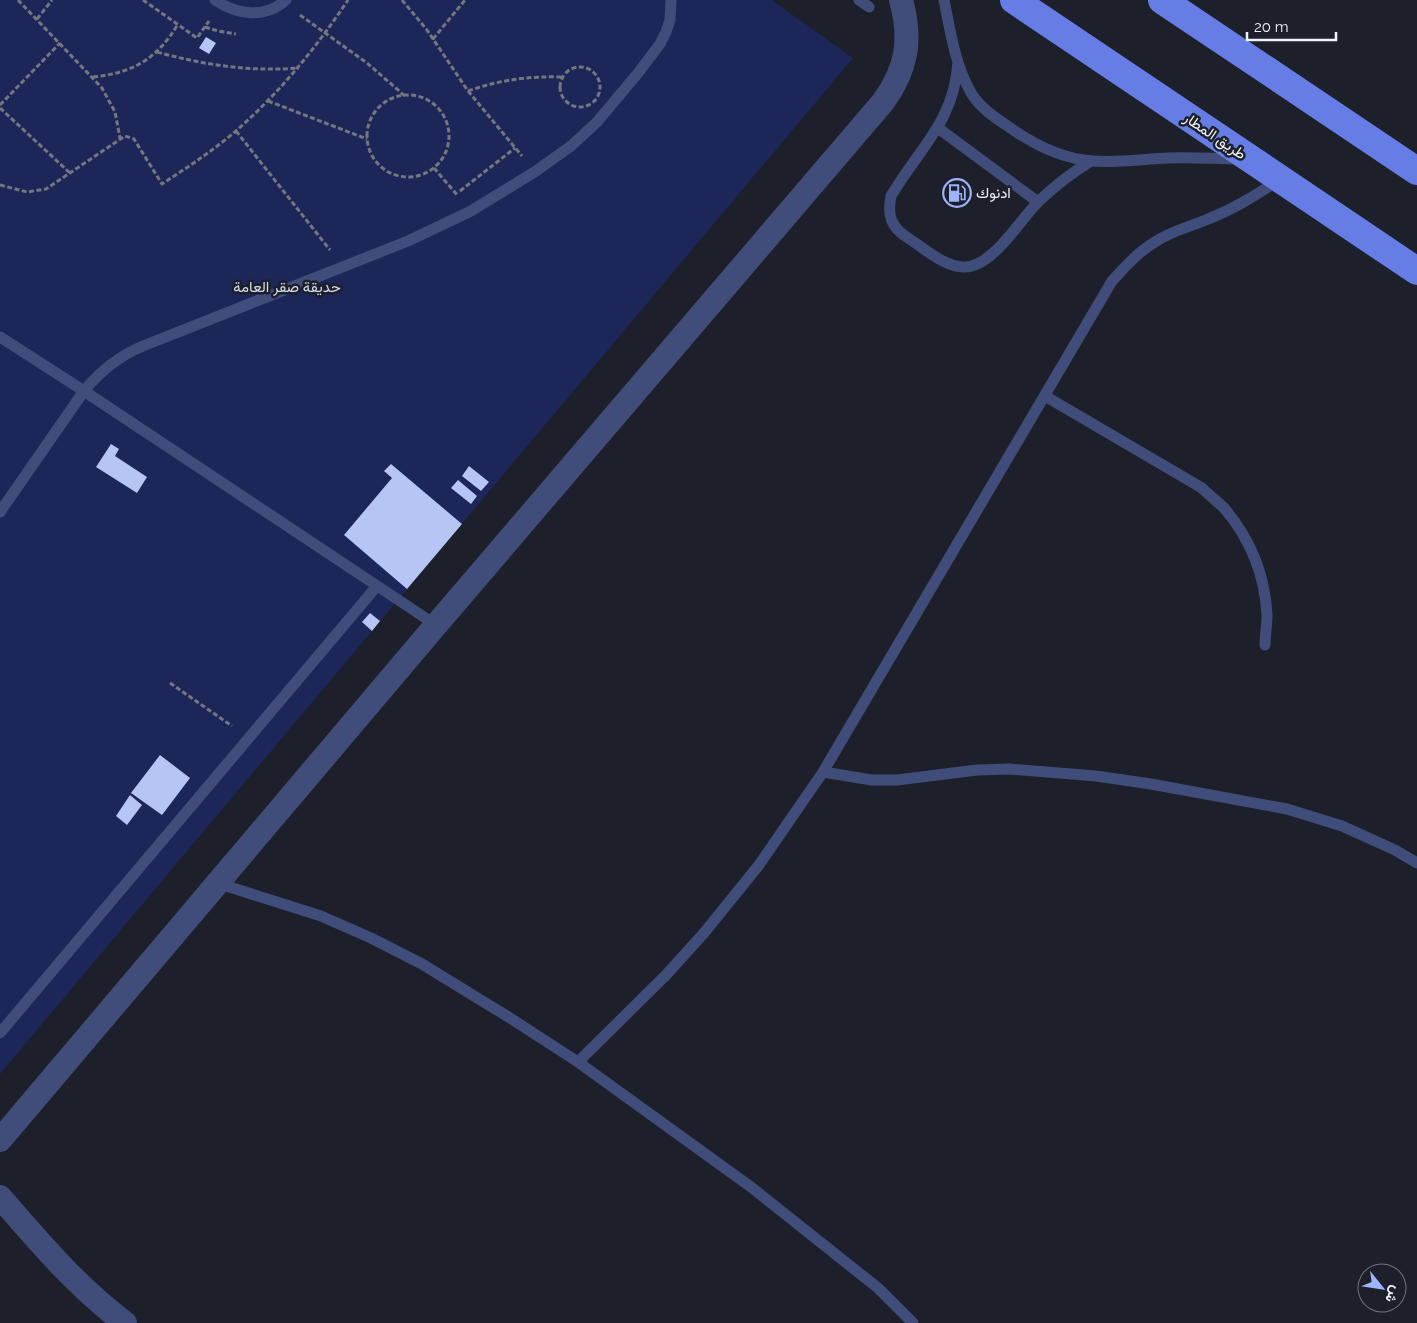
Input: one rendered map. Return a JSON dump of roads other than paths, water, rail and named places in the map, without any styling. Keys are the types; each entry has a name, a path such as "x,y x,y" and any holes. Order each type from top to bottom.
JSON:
{"highway":[{"name":"طريق المطار","path":"1014,0 1417,271"},
{"path":"1162,0 1417,171"}],"street":[{"path":"0,1140 217,882 883,102 894,88 906,54 906,18 901,0"},
{"path":"0,1197 60,1265 116,1320"}],"lane":[{"path":"0,512 97,374 127,353 408,241 471,211 536,171 571,146 597,122 638,74 660,44 670,20 671,0"},
{"path":"859,0 869,7"},
{"path":"944,0 958,62 970,91 989,114 1042,146 1066,156 1091,161 1169,158 1248,159"},
{"path":"218,2 241,13 268,10 284,2"},
{"path":"958,62 957,79 946,113 938,128 891,196 890,218 904,236 952,265 965,267 977,265 988,259 1038,202 1091,161"},
{"path":"938,128 1038,202"},
{"path":"578,1062 666,975 704,933 759,865 823,772 1112,281 1132,260 1155,242 1181,229 1232,209 1279,180"},
{"path":"0,337 436,625"},
{"path":"1045,396 1202,488 1224,508 1242,532 1255,558 1263,587 1267,616 1265,645"},
{"path":"0,1033 377,586"},
{"path":"823,772 872,780 897,780 977,770 1009,769 1096,776 1152,784 1287,809 1342,826 1395,850 1417,863"},
{"path":"217,882 320,916 396,951 430,969 578,1062 751,1187 878,1288 913,1323"}],"place":[{"name":"ادنوك","path":"957,193"}],"park label":[{"name":"حديقة صقر العامة","path":"287,287"}]}
